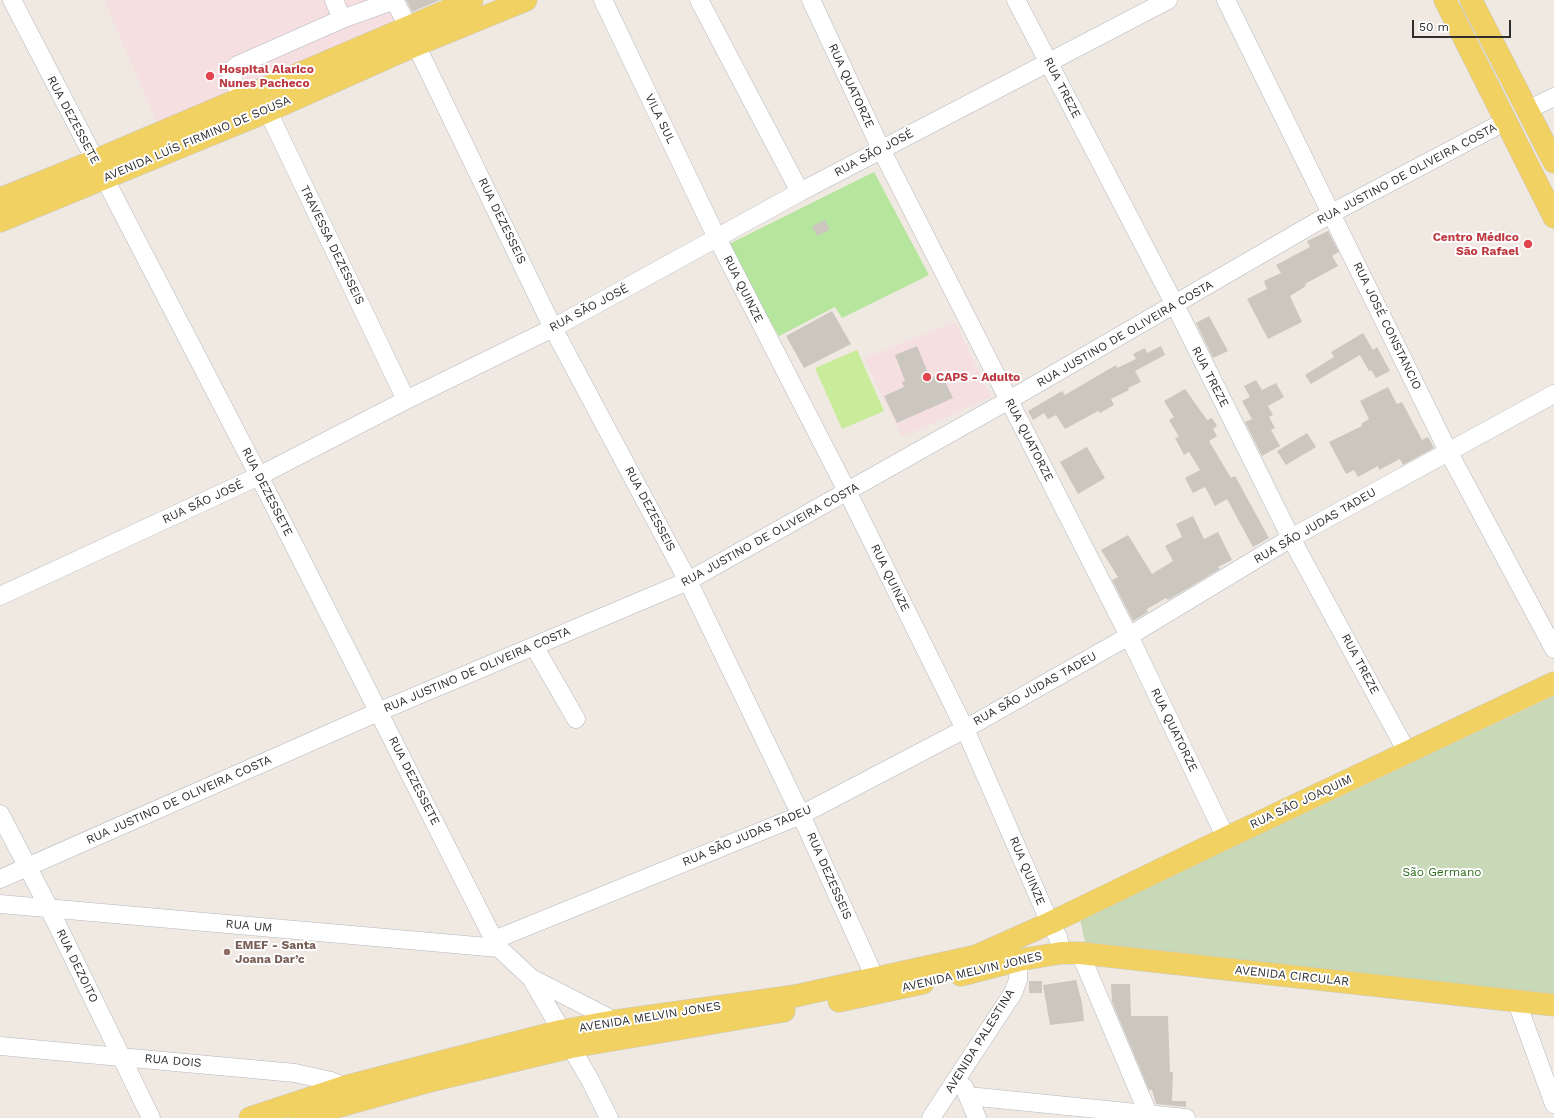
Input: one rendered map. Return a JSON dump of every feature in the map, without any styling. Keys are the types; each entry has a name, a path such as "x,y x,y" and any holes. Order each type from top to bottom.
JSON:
{"main road":[{"name":"AVENIDA LUÍS FIRMINO DE SOUSA","path":"0,199 100,170 268,111 412,36 472,0"},
{"name":"AVENIDA LUÍS FIRMINO DE SOUSA","path":"0,221 250,94 412,36 526,0"},
{"path":"1471,0 1554,162"},
{"path":"1447,1 1554,216"},
{"name":"RUA SÃO JOAQUIM","path":"1050,923 1554,683"},
{"name":"AVENIDA MELVIN JONES","path":"296,1118 434,1080 566,1039 615,1021 795,996 976,956 1050,923"},
{"name":"AVENIDA MELVIN JONES","path":"250,1118 344,1088 566,1039 725,1022 876,994 1019,960 1071,953"},
{"name":"AVENIDA CIRCULAR","path":"1071,953 1554,1005"}],"street":[{"name":"RUA DEZESSETE","path":"12,0 259,476 497,944 530,978 566,1039 609,1118"},
{"path":"334,0 342,19 394,0"},
{"name":"RUA DEZESSEIS","path":"394,0 553,328 688,581 801,815 875,978"},
{"name":"VILA SUL","path":"603,0 717,238"},
{"path":"699,0 800,192"},
{"name":"RUA QUATORZE","path":"811,0 881,150 1129,636 1226,838"},
{"name":"RUA TREZE","path":"1016,0 1174,305 1291,538 1407,752"},
{"name":"RUA SÃO JOSÉ","path":"0,596 259,476 406,400 553,328 800,192 1168,0"},
{"name":"RUA JOSÉ CONSTANCIO","path":"1226,0 1448,451 1554,649"},
{"name":"TRAVESSA DEZESSEIS","path":"342,19 238,65 232,70 231,76 268,111 406,400"},
{"path":"1527,110 1554,97"},
{"name":"RUA JUSTINO DE OLIVEIRA COSTA","path":"0,879 378,712 688,581 848,493 1332,213 1506,122"},
{"name":"RUA QUINZE","path":"717,238 848,493 965,728 1050,923"},
{"name":"RUA SÃO JUDAS TADEU","path":"497,944 801,815 965,728 1129,636 1291,538 1554,394"},
{"path":"534,646 576,719"},
{"name":"RUA DEZOITO","path":"0,814 49,908 151,1118"},
{"name":"RUA UM","path":"0,904 497,944"},
{"path":"1050,923 1058,937 1071,953 1150,1116"},
{"name":"AVENIDA PALESTINA","path":"931,1118 1013,992 1018,980 1019,960"},
{"name":"RUA DEZESSETE","path":"530,978 615,1021"},
{"path":"1516,1000 1554,1104"},
{"name":"RUA DOIS","path":"0,1046 295,1073 331,1081 344,1088"},
{"path":"959,1074 977,1118"},
{"path":"968,1096 1150,1116 1186,1118"}],"shaded area":[{"name":"Hospital Alarico Nunes Pacheco","path":"104,0 394,0 407,26 159,127"},
{"name":"CAPS - Adulto","path":"955,322 991,397 902,437 864,358"}],"green space":[{"path":"874,172 929,275 842,318 835,307 779,336 725,246"},
{"path":"857,350 884,411 842,429 815,368"},
{"name":"São Germano","path":"1554,696 1554,997 1085,943 1080,919"}],"building":[{"path":"406,0 440,0 412,12"},
{"path":"825,220 830,230 817,236 812,226"},
{"path":"1328,231 1339,252 1332,256 1338,266 1305,284 1306,286 1290,296 1302,322 1268,339 1247,299 1267,289 1264,281 1281,273 1276,265 1310,247 1307,241"},
{"path":"832,311 851,344 804,368 786,336"},
{"path":"1209,316 1228,351 1213,358 1196,323"},
{"path":"1363,333 1373,350 1377,347 1390,371 1376,378 1371,370 1369,371 1360,355 1311,384 1305,375 1334,357 1331,352"},
{"path":"917,346 930,378 941,373 953,398 897,423 884,396 904,387 902,382 905,381 895,355"},
{"path":"1161,346 1165,355 1135,371 1141,382 1111,399 1114,405 1100,413 1098,411 1065,429 1056,415 1048,419 1044,413 1033,420 1028,411 1062,391 1065,395 1116,365 1117,368 1136,359 1133,354 1145,348 1147,353"},
{"path":"1256,380 1262,390 1276,383 1284,397 1268,406 1273,415 1269,417 1275,428 1271,430 1280,446 1262,456 1245,422 1252,419 1242,401 1250,397 1244,386"},
{"path":"1388,387 1397,404 1402,402 1422,440 1428,437 1434,448 1403,465 1400,459 1379,470 1378,466 1358,477 1354,470 1346,474 1329,442 1362,426 1361,424 1369,419 1360,401"},
{"path":"1185,389 1207,420 1212,418 1217,426 1213,429 1217,436 1209,441 1231,478 1235,476 1269,538 1253,547 1227,499 1215,506 1205,487 1193,493 1185,478 1200,470 1189,452 1184,455 1175,438 1179,437 1169,420 1174,417 1164,401"},
{"path":"1307,433 1316,447 1286,465 1277,451"},
{"path":"1087,447 1105,478 1078,494 1060,462"},
{"path":"1193,516 1204,539 1218,532 1232,560 1218,567 1220,569 1168,600 1166,598 1147,609 1148,612 1133,621 1112,580 1118,577 1101,550 1128,535 1152,574 1173,561 1165,546 1182,537 1176,524"},
{"path":"1076,980 1082,1003 1084,1021 1050,1025 1043,985"},
{"path":"1029,981 1042,981 1042,993 1029,993"},
{"path":"1111,984 1130,984 1131,1016 1168,1016 1170,1072 1173,1072 1172,1101 1186,1101 1186,1107 1156,1104 1152,1090 1149,1090 1112,1002"}],"place":[{"name":"Hospital Alarico Nunes Pacheco","path":"210,76"},
{"name":"Centro Médico São Rafael","path":"1528,244"},
{"name":"CAPS - Adulto","path":"927,377"},
{"name":"EMEF - Santa Joana Dar’c","path":"227,952"}]}
